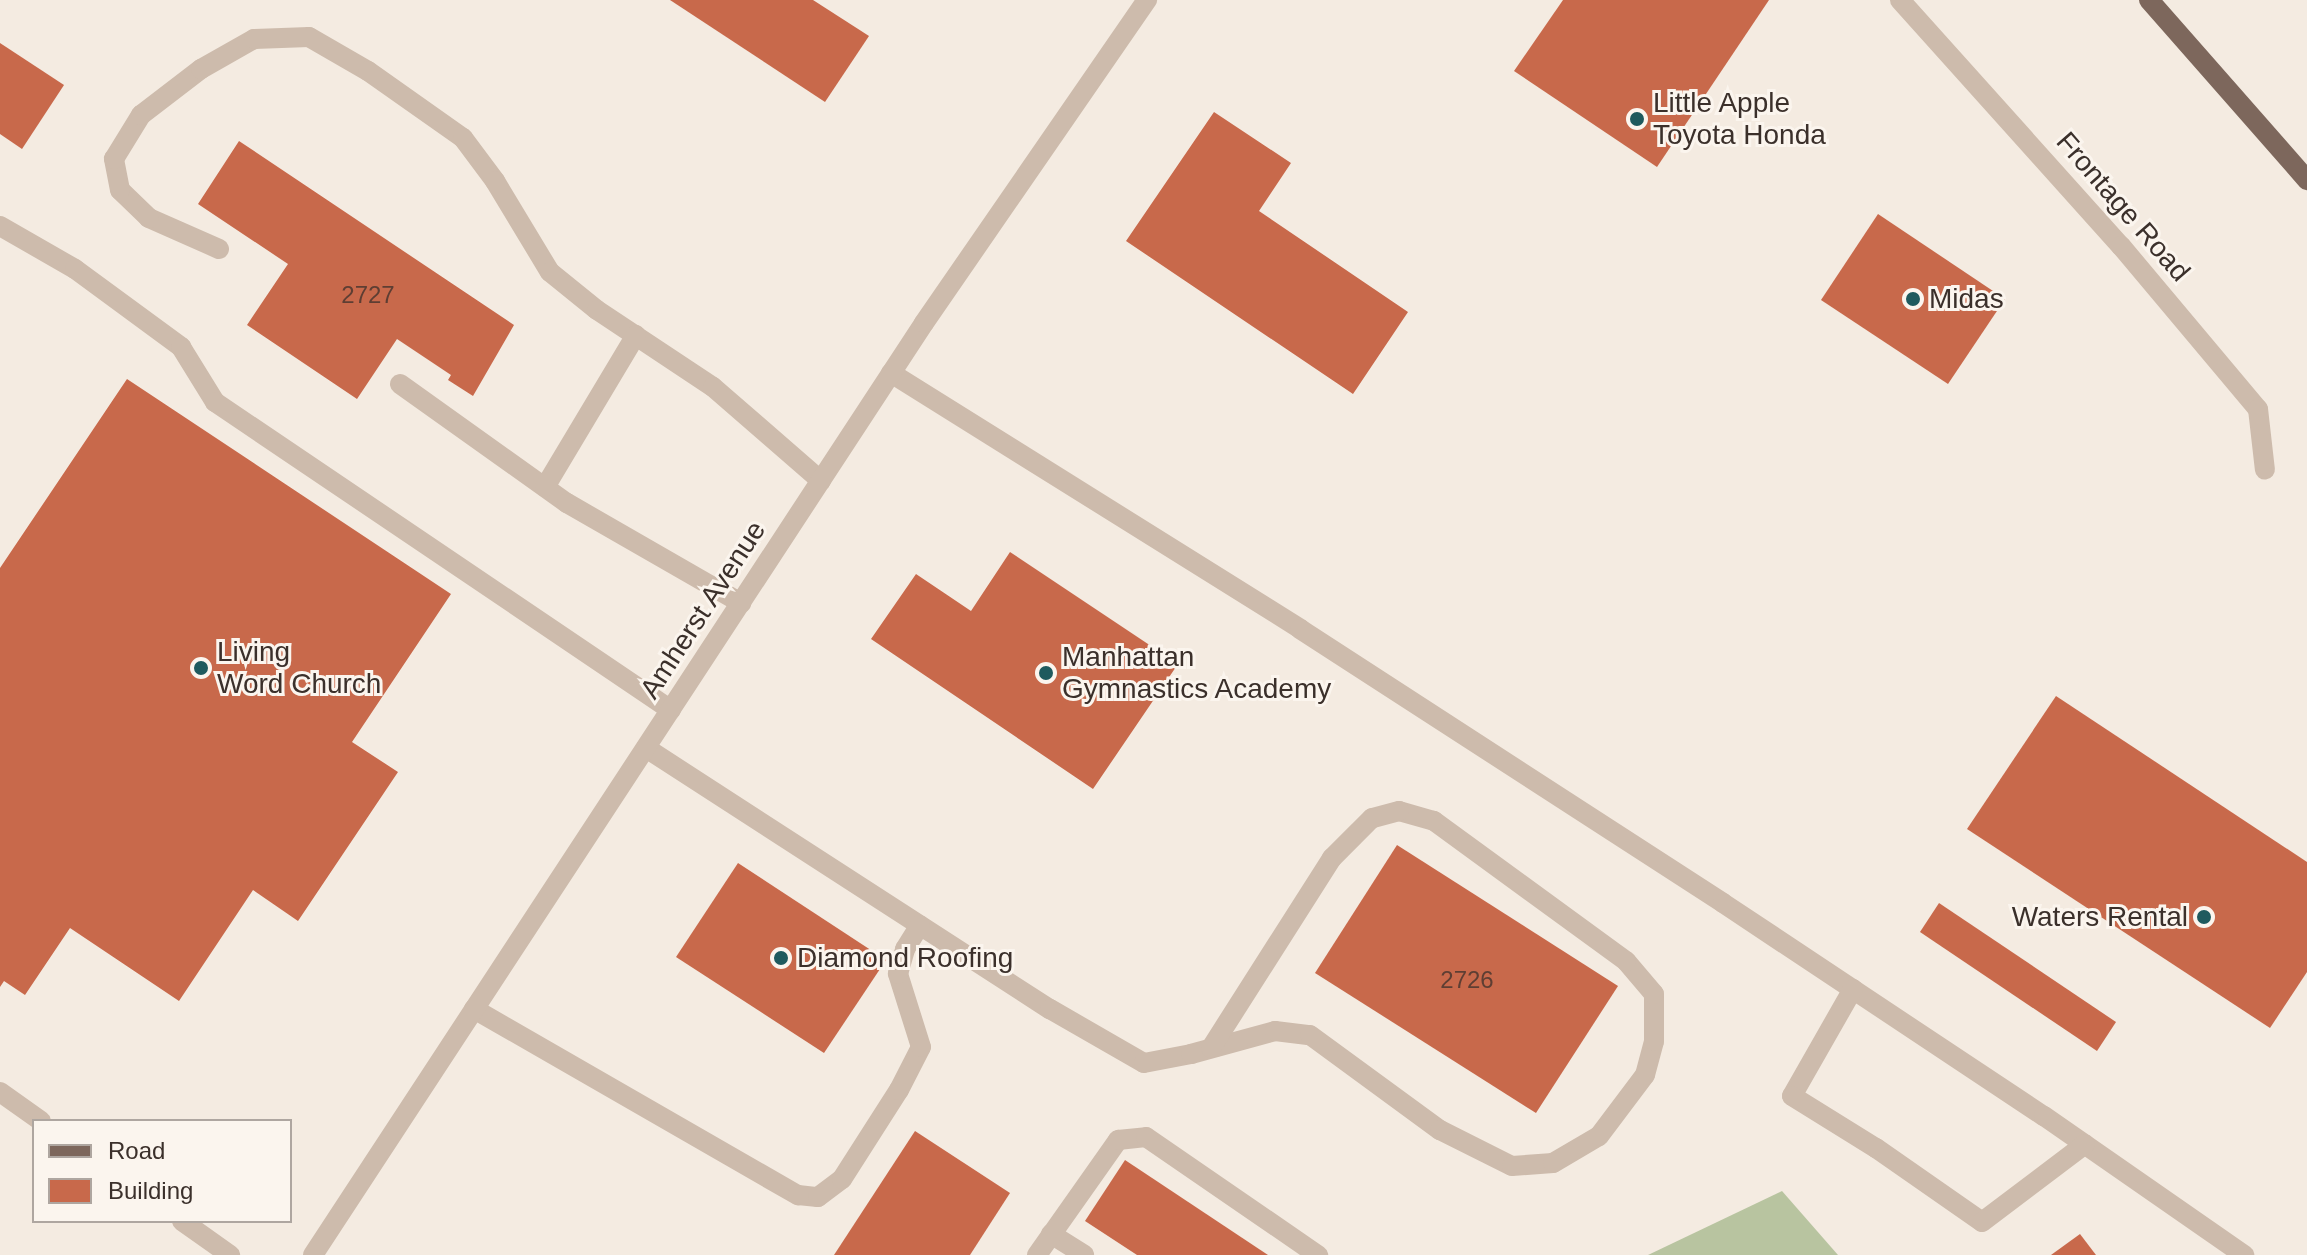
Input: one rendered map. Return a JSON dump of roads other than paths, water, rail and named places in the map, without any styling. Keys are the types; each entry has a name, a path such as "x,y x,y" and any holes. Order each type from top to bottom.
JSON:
{"main road":[{"path":"2149,0 2307,180"}],"street":[{"name":"Amherst Avenue","path":"313,1255 891,373 1147,0"},
{"name":"Frontage Road","path":"1900,0 2121,246 2258,409 2265,470"},
{"path":"219,249 149,218 120,190 114,159 141,115 201,69 254,39 309,37 368,71 463,138 495,181 550,272 597,310 713,387 821,481"},
{"path":"0,226 75,269 181,347 215,402 671,710"},
{"path":"545,487 636,335"},
{"path":"891,373 1300,629 1853,989 2244,1255"},
{"path":"400,384 545,487 741,603"},
{"path":"646,748 1050,1009 1144,1063 1211,1048 1275,1031 1310,1035 1440,1130 1512,1166 1553,1163 1599,1136 1645,1075 1654,1041 1654,994 1626,961 1434,821 1399,811 1372,818 1332,858 1211,1048"},
{"path":"474,1009 798,1195 818,1197 842,1179 899,1090 921,1047 898,974 905,949 920,925"},
{"path":"1853,989 1792,1096 1876,1148 1982,1222 2085,1144"},
{"path":"0,1092 38,1119"},
{"path":"1037,1255 1118,1140 1146,1137 1318,1255"},
{"path":"185,1223 230,1255"},
{"path":"1051,1234 1084,1255"}],"place":[{"name":"Little Apple Toyota Honda","path":"1637,119"},
{"name":"Midas","path":"1913,299"},
{"name":"Living Word Church","path":"201,668"},
{"name":"Manhattan Gymnastics Academy","path":"1046,673"},
{"name":"Waters Rental","path":"2204,917"},
{"name":"Diamond Roofing","path":"781,958"}]}
